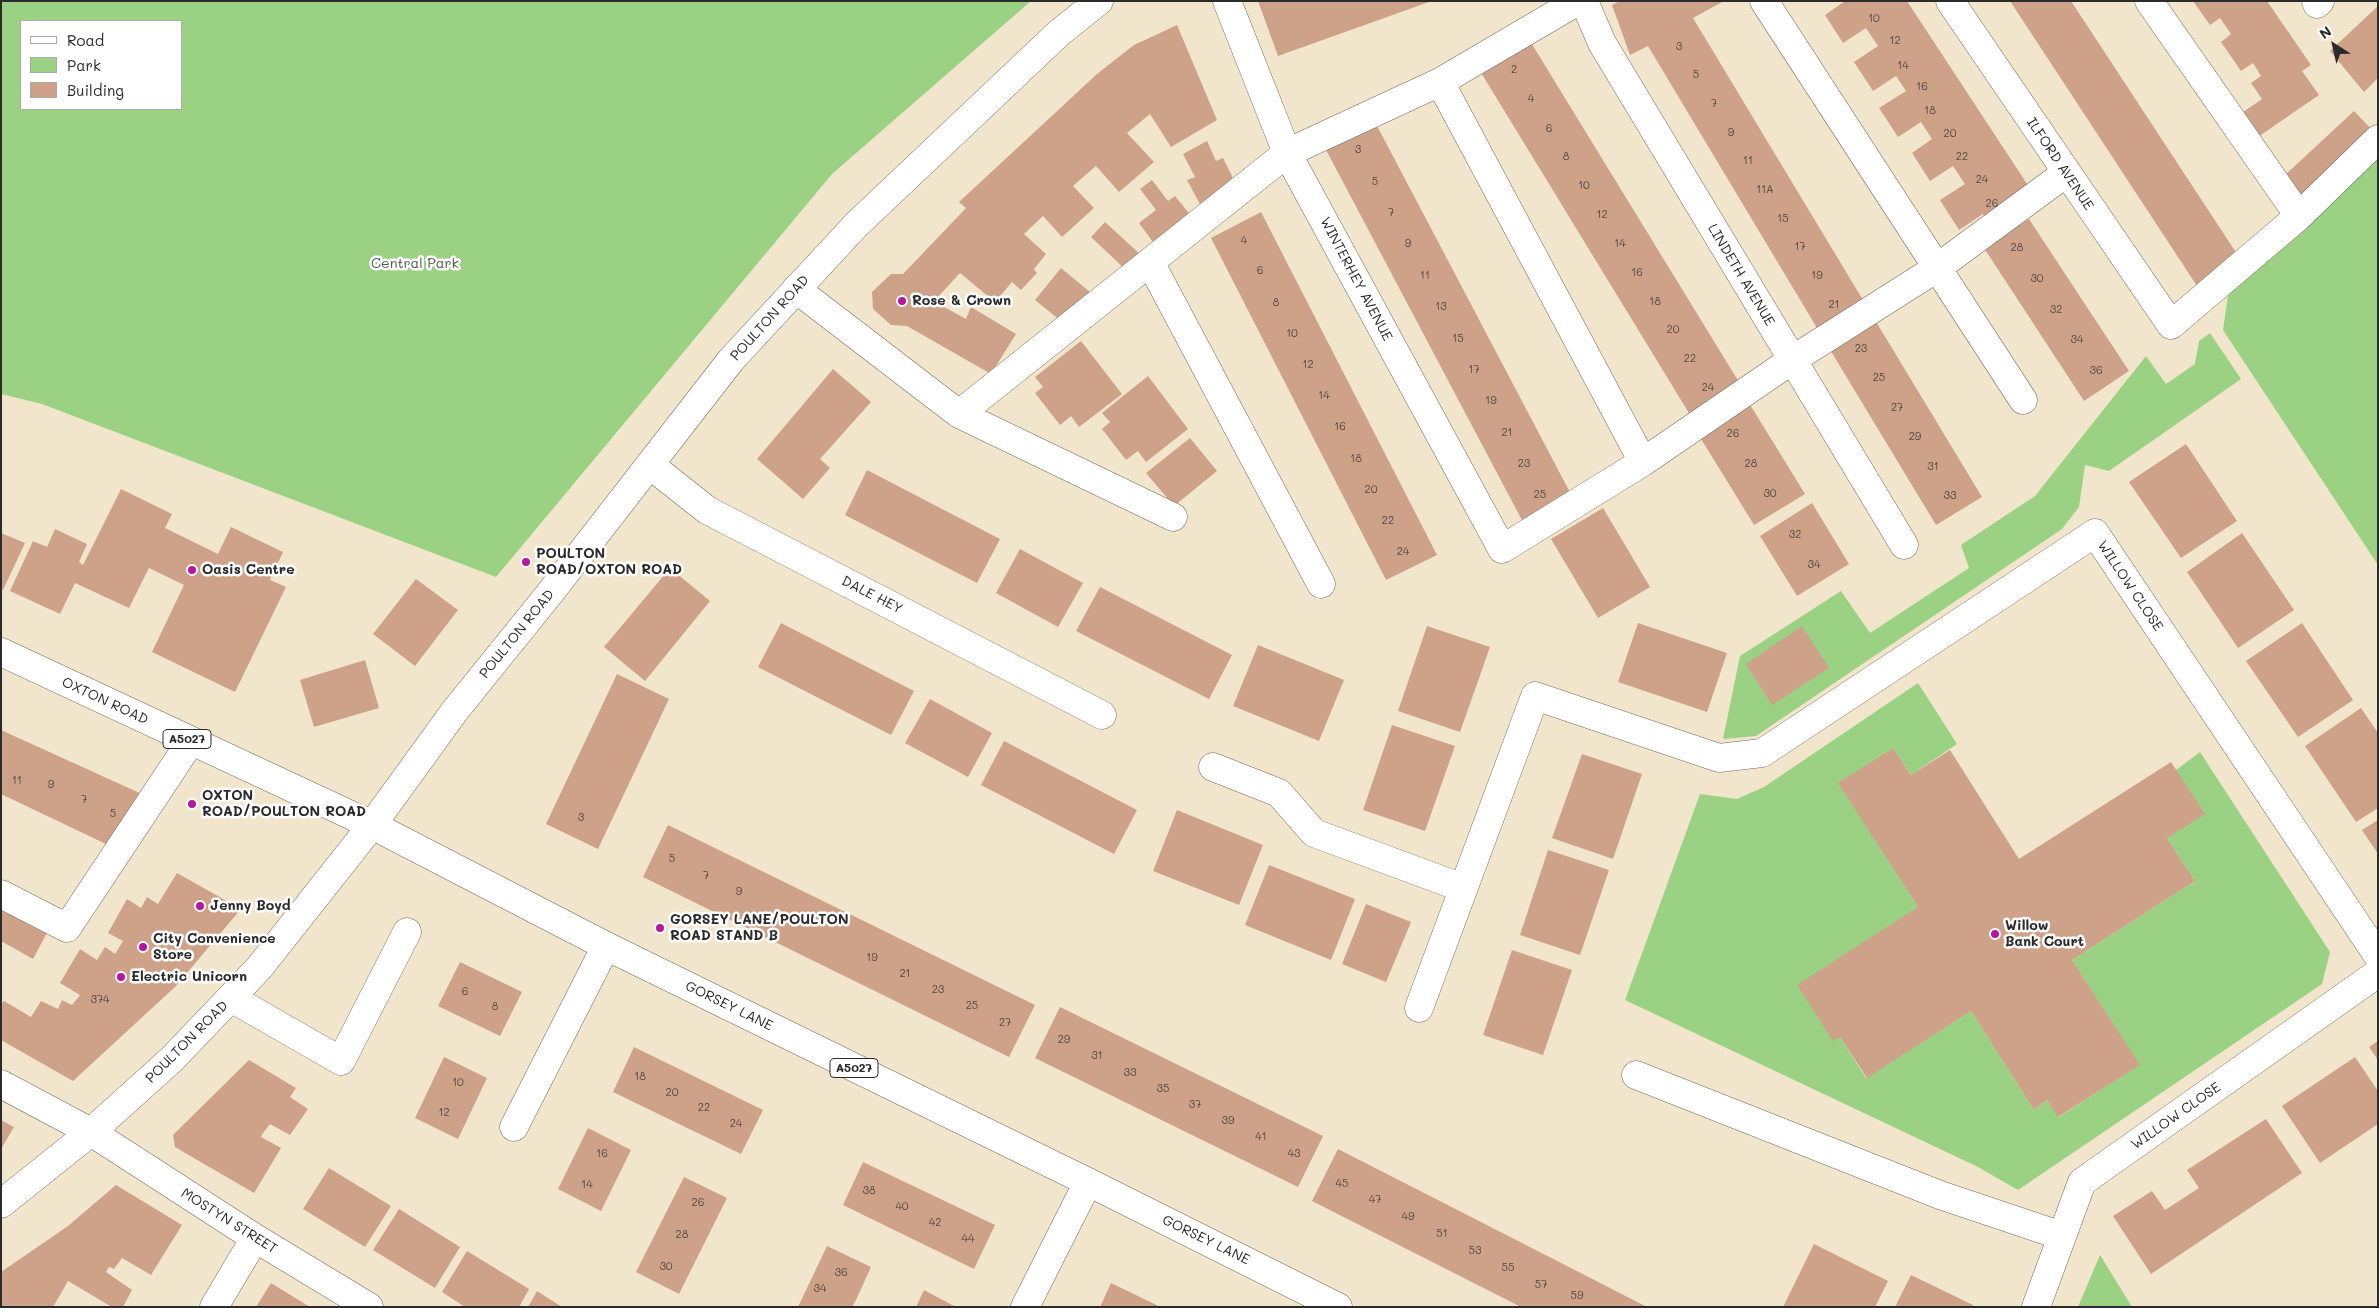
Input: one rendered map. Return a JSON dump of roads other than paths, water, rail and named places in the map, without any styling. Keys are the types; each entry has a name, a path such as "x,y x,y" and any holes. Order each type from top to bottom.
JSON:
{"street":[{"name":"POULTON ROAD","path":"1,1204 91,1132 172,1059 259,968 372,826 454,712 550,593 731,360 856,225 1059,33 1099,1"},
{"name":"WINTERHEY AVENUE","path":"1227,1 1288,153 1502,549 1643,462"},
{"path":"959,414 1288,153 1440,82 1578,1"},
{"name":"LINDETH AVENUE","path":"1584,1 1602,43 1904,545"},
{"path":"1764,1 2023,400"},
{"name":"ILFORD AVENUE","path":"1950,1 2171,325 2299,216"},
{"path":"2149,1 2299,216 2378,140"},
{"path":"2316,1 2317,4 2320,1"},
{"path":"1440,82 1643,462 1792,360 1937,268 2066,173"},
{"path":"1150,262 1321,584"},
{"path":"796,290 959,414 1173,516"},
{"name":"DALE HEY","path":"650,465 707,510 1102,715"},
{"name":"WILLOW CLOSE","path":"1463,888 1535,696 1719,758 1762,753 2095,533 2378,956"},
{"name":"OXTON ROAD","path":"1,652 372,826"},
{"path":"1,894 67,928 191,741"},
{"path":"1213,768 1279,794 1314,833 1463,888 1419,1008"},
{"name":"GORSEY LANE","path":"372,826 606,946 1088,1182 1327,1304"},
{"path":"230,998 341,1061 407,932"},
{"path":"514,1127 606,946"},
{"name":"WILLOW CLOSE","path":"2036,1307 2082,1182 2378,973"},
{"path":"1636,1076 1940,1195 2062,1236"},
{"name":"MOSTYN STREET","path":"1,1084 91,1132 255,1238 369,1307"},
{"path":"1025,1307 1088,1182"},
{"path":"214,1307 255,1238"}],"place":[{"name":"Rose & Crown","path":"902,301"},
{"name":"POULTON ROAD/OXTON ROAD","path":"526,562"},
{"name":"Oasis Centre","path":"192,570"},
{"name":"OXTON ROAD/POULTON ROAD","path":"192,804"},
{"name":"Jenny Boyd","path":"200,906"},
{"name":"GORSEY LANE/POULTON ROAD STAND B","path":"660,928"},
{"name":"Willow Bank Court","path":"1995,934"},
{"name":"City Convenience Store","path":"143,947"},
{"name":"Electric Unicorn","path":"121,977"}],"park label":[{"name":"Central Park","path":"415,264"}]}
